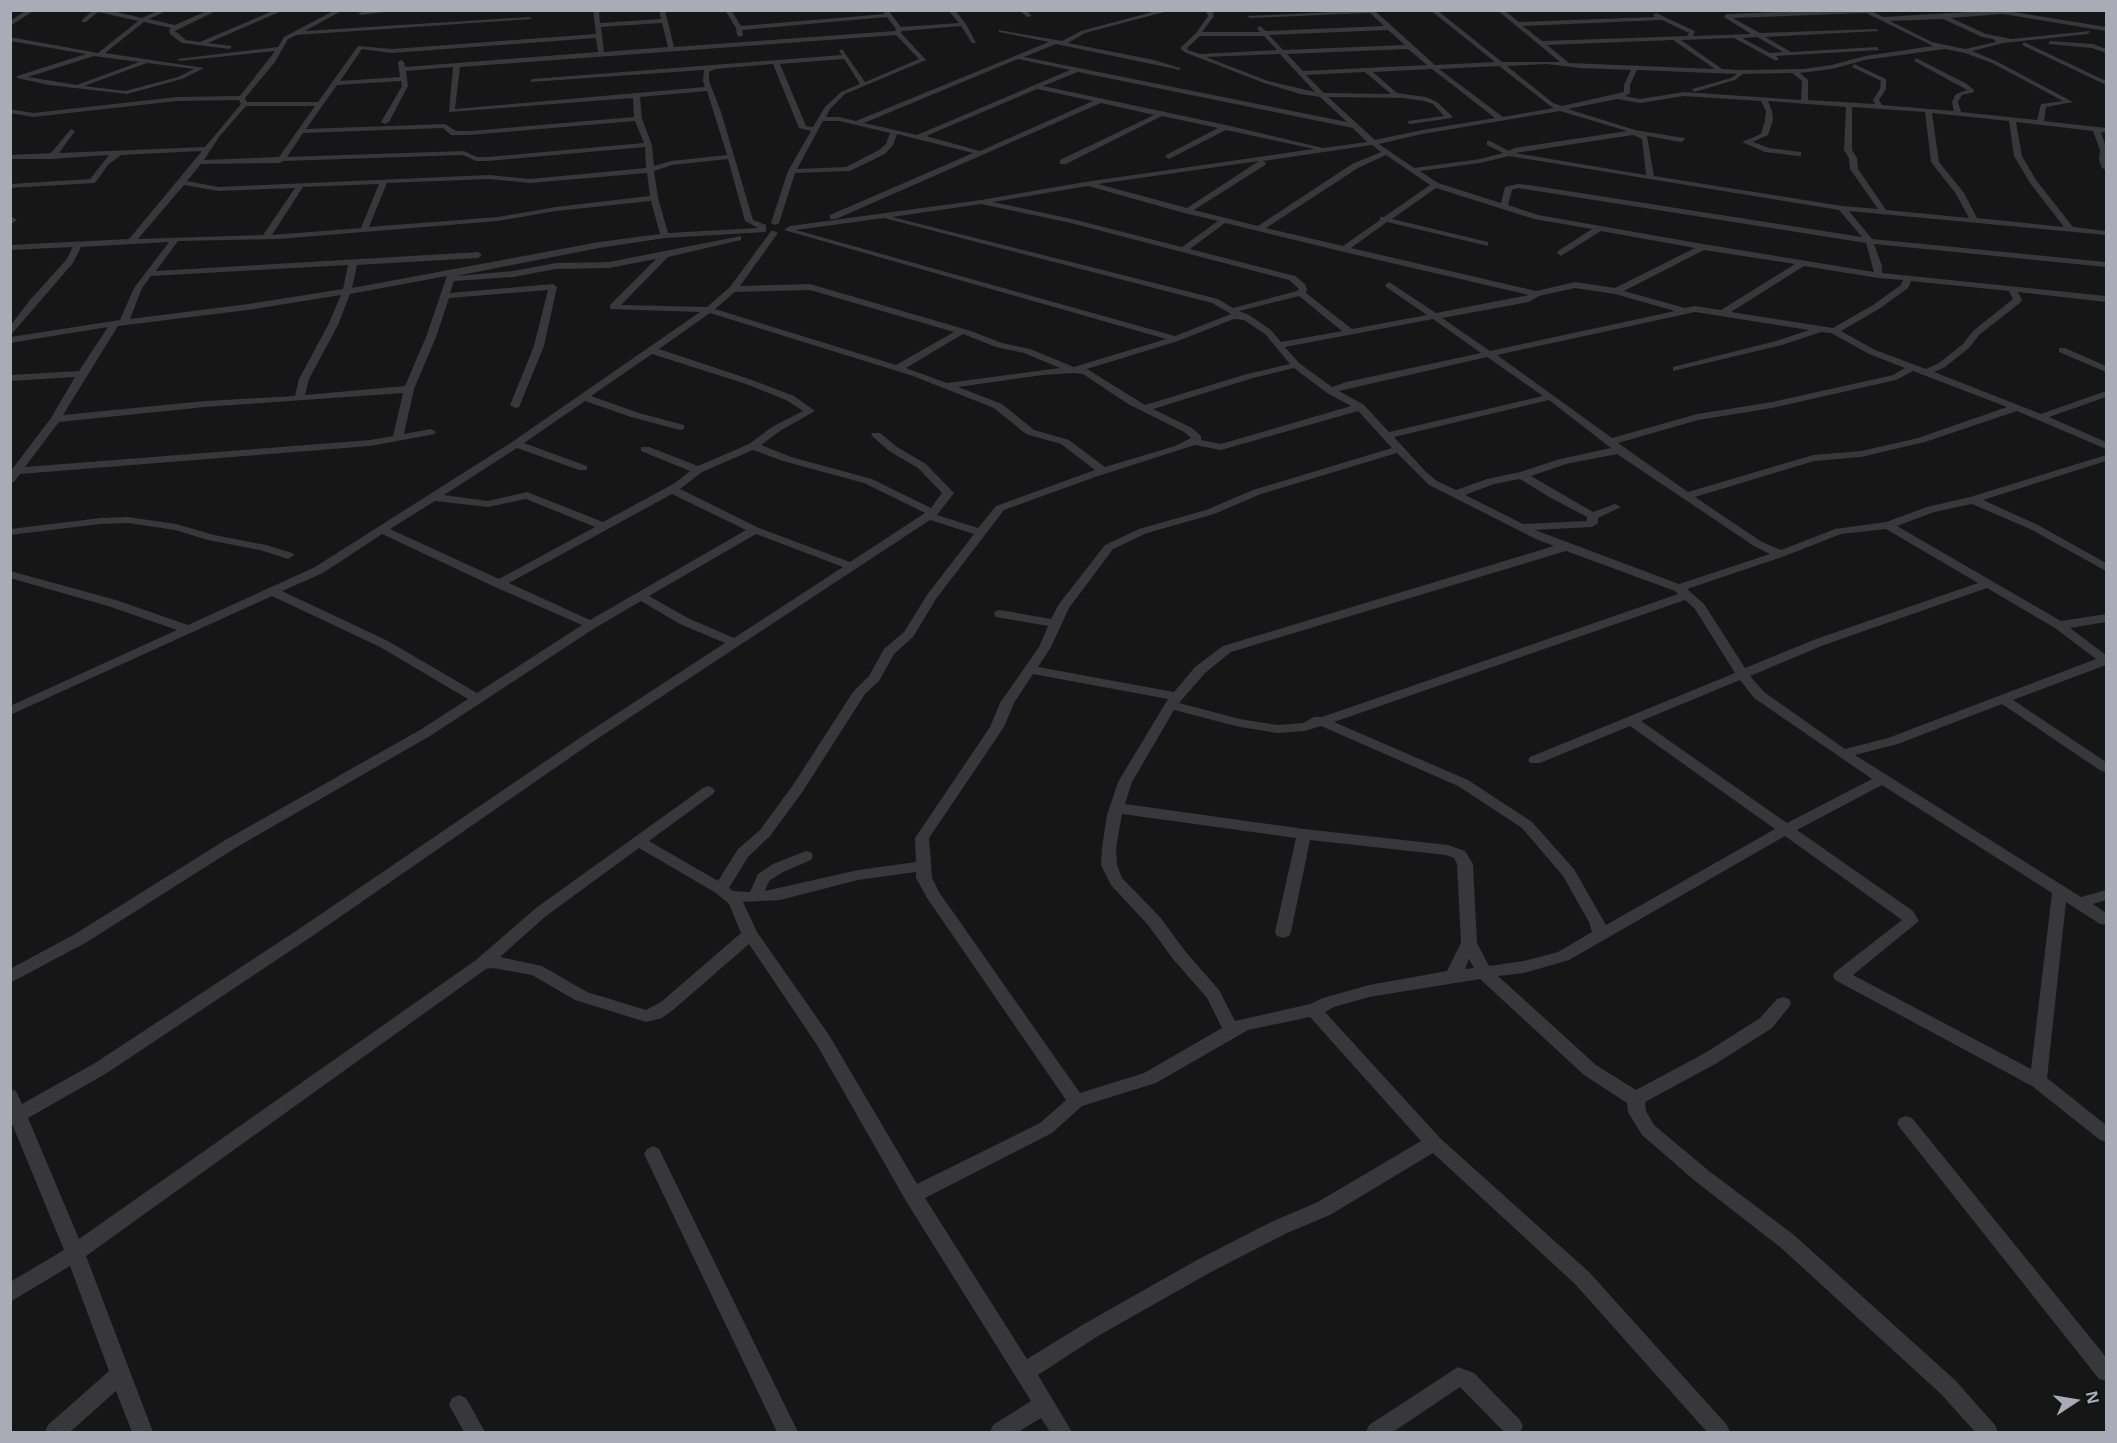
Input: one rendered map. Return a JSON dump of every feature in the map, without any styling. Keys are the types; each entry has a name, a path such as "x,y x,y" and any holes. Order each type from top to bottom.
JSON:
{"street":[{"path":"10,24 32,10"},
{"path":"84,21 98,10 176,27"},
{"path":"10,80 98,54 144,19 165,10"},
{"path":"215,10 176,27 172,30 173,34 184,42 221,47 282,47"},
{"path":"201,44 281,10"},
{"path":"132,241 199,162 282,47 286,38 340,10"},
{"path":"361,13 396,10"},
{"path":"525,41 529,19 527,10"},
{"path":"596,10 601,54"},
{"path":"662,10 672,50"},
{"path":"728,10 739,28 741,45"},
{"path":"951,10 974,42"},
{"path":"1022,10 1029,16"},
{"path":"1064,43 1083,32 1169,10"},
{"path":"1209,10 1211,16 1198,34 1183,48 1194,55 1300,92 1322,95 1403,96"},
{"path":"1433,10 1560,109 1636,132 1681,140"},
{"path":"1500,10 1567,64"},
{"path":"1649,10 1693,32 1689,37"},
{"path":"1716,10 1790,54"},
{"path":"1990,10 2106,29"},
{"path":"1248,13 1371,11 1409,47 1501,119"},
{"path":"1726,16 1866,11 1936,45"},
{"path":"10,711 319,570 516,444 709,310 733,289 768,229 792,171 814,129 838,96 923,60 887,13 739,28"},
{"path":"1248,13 1322,95 1373,143 1435,184 1504,208 1537,217 1703,247 1878,275 2106,299"},
{"path":"1881,19 2004,14 2028,26"},
{"path":"1944,17 1998,41"},
{"path":"1517,24 1662,18"},
{"path":"294,33 529,19"},
{"path":"597,25 664,21"},
{"path":"457,46 459,24"},
{"path":"532,81 711,57 741,45 835,38 963,24"},
{"path":"410,49 413,26"},
{"path":"1198,34 1389,28"},
{"path":"2027,42 2050,36 2106,29"},
{"path":"2037,30 2050,36"},
{"path":"1541,43 1876,31"},
{"path":"1001,32 1152,61 1178,69"},
{"path":"1734,35 1805,80 1804,98 1806,102"},
{"path":"280,161 360,47 392,51 598,36"},
{"path":"835,38 863,84"},
{"path":"1674,38 1723,71"},
{"path":"10,39 98,54 187,65 201,70 131,93 75,87 19,77"},
{"path":"1905,62 1967,51 1998,41 2093,46 2106,51"},
{"path":"176,53 182,48 179,46 184,42"},
{"path":"857,123 1055,42"},
{"path":"2027,42 2106,83"},
{"path":"1832,67 1865,58 1949,46"},
{"path":"1768,55 1949,46 1967,51 2022,76 2070,102 2043,105 2040,123"},
{"path":"157,62 168,57 282,47"},
{"path":"1194,55 1409,47"},
{"path":"404,69 672,50 711,57 776,63 845,57"},
{"path":"711,57 706,70 709,89 718,112 749,221 768,229"},
{"path":"1015,57 1354,126"},
{"path":"385,122 404,90 404,69 398,58"},
{"path":"75,87 149,60"},
{"path":"531,60 534,103"},
{"path":"1916,60 1965,85 1972,91 1959,94 1955,102 1958,113"},
{"path":"1301,73 1502,64 1795,72 1896,62"},
{"path":"776,63 803,128 814,129"},
{"path":"457,65 451,111 709,89"},
{"path":"1854,66 1884,80 1883,89 1878,93 1876,100 1880,107"},
{"path":"10,340 119,323 248,307 452,275 599,245 665,237 789,229 1373,143 1617,97 1627,93 1627,85 1635,67"},
{"path":"10,70 29,74"},
{"path":"918,137 1076,70"},
{"path":"1367,70 1395,94 1435,103 1450,117 1410,122"},
{"path":"1617,97 1640,100 1684,94 1733,79 1740,75 1740,72"},
{"path":"336,83 403,79"},
{"path":"1036,87 1327,149"},
{"path":"1684,94 1928,110 2106,130"},
{"path":"636,95 638,119 648,146 654,198 665,237"},
{"path":"10,111 33,115 177,99 320,104"},
{"path":"1763,99 1769,111 1769,120 1764,135 1746,142 1768,150 1798,154"},
{"path":"815,224 1100,100"},
{"path":"1849,105 1848,150 1853,158 1854,169 1884,212"},
{"path":"1928,110 1935,162 1960,192 1974,220"},
{"path":"1063,162 1161,114"},
{"path":"301,131 445,126 454,133 470,134 638,119"},
{"path":"821,119 857,123 956,145 980,153"},
{"path":"2012,119 2018,156 2033,181 2071,230"},
{"path":"1168,157 1226,127"},
{"path":"2096,129 2104,150 2103,160 2106,168"},
{"path":"52,157 71,131"},
{"path":"792,171 847,169 882,152 889,145 894,132"},
{"path":"1413,170 1480,161 1509,154 1514,150 1636,132 1645,138 1650,177"},
{"path":"1490,143 1509,154 1602,171 1842,208 2106,233"},
{"path":"199,162 464,153 476,159 488,159 648,146"},
{"path":"10,157 208,149"},
{"path":"1260,228 1355,166 1386,152"},
{"path":"10,186 92,181 105,163 118,154"},
{"path":"180,182 218,189 489,177 530,181 650,169 671,163 730,157"},
{"path":"1187,211 1266,160"},
{"path":"364,230 384,182"},
{"path":"1084,184 1187,211 1536,294"},
{"path":"1344,249 1435,184"},
{"path":"266,237 301,185"},
{"path":"1504,208 1508,189 1518,186 1529,187 1869,241 2106,264"},
{"path":"11,333 33,302 70,261 78,245 75,245 266,237 364,230 498,219 556,208 654,198"},
{"path":"981,202 1072,221 1292,278 1301,284 1303,289 1301,293"},
{"path":"1842,208 1869,241 1878,266 1878,275"},
{"path":"880,216 1215,301 1253,320 1296,365 1331,391 1360,407 1422,474 1454,495 1519,527 1683,592 1700,607 1743,675 1759,695 1843,754 2106,920"},
{"path":"10,218 13,220 10,223"},
{"path":"1383,219 1485,244"},
{"path":"1184,249 1224,220"},
{"path":"1561,253 1600,228"},
{"path":"452,275 513,274 556,266 609,265 665,255 768,229"},
{"path":"789,229 1175,339"},
{"path":"14,475 56,420 82,374 119,323 138,288 176,239"},
{"path":"10,248 78,245"},
{"path":"1616,291 1703,247"},
{"path":"149,274 478,255"},
{"path":"665,255 613,307 709,310 898,369 998,406 1030,432 1065,442 1104,472"},
{"path":"299,398 304,379 333,325 347,290 353,262"},
{"path":"1722,314 1803,263"},
{"path":"398,438 408,389 446,296 452,275"},
{"path":"1834,331 1876,307 1905,286 1908,279"},
{"path":"1389,285 1551,397 1614,446 1686,496 1768,550 1781,554"},
{"path":"1279,345 1529,299 1536,294 1575,285 1616,291 1684,310"},
{"path":"446,296 553,287 539,346 514,405"},
{"path":"733,289 810,287 1027,351 1074,370 1086,372 1144,408 1188,429 1197,438 1193,442"},
{"path":"1927,372 1942,365 1966,346 1976,333 2018,300 2012,290"},
{"path":"945,386 1043,372 1074,370 1175,339 1237,313 1301,293"},
{"path":"1301,293 1349,331"},
{"path":"1331,391 1346,385 1695,309 1834,331 1860,346 1911,368 2017,407 2106,446"},
{"path":"1676,369 1717,360 1818,330"},
{"path":"898,369 960,332"},
{"path":"499,584 671,489 698,470 753,446 776,429 810,411 790,398 749,382 651,350"},
{"path":"2062,350 2106,368"},
{"path":"1144,408 1250,376 1296,365"},
{"path":"1454,495 1491,481 1522,475 1614,446 1697,417 1772,405 1896,376 1911,368"},
{"path":"10,378 82,374"},
{"path":"56,420 205,404 408,389"},
{"path":"2041,417 2106,394"},
{"path":"584,397 635,415 680,427"},
{"path":"1387,436 1551,397"},
{"path":"726,892 743,853 765,833 798,788 860,692 874,678 889,652 909,634 925,605 1000,508 1193,442 1221,447 1360,407"},
{"path":"1686,496 1813,458 1861,454 1921,440 2017,407"},
{"path":"14,475 370,443 431,432"},
{"path":"142,1432 75,1253 13,1104 121,1055 305,933 589,738 931,514 948,493 922,466 893,449 876,435"},
{"path":"656,442 645,448 698,470"},
{"path":"516,444 583,468"},
{"path":"753,446 787,459 868,481 931,514 981,533"},
{"path":"1076,1101 932,894 924,879 922,838 980,755 997,727 1007,703 1030,670 1064,607 1109,547 1125,538 1210,512 1257,492 1398,449"},
{"path":"1030,670 1174,701 1240,723 1277,729 1305,727 1319,720 1683,592 1839,531 1888,525 1931,509 1973,500 2106,458"},
{"path":"1522,475 1553,495 1593,516 1615,507"},
{"path":"671,489 754,530 851,566"},
{"path":"432,497 488,504 527,495 603,526"},
{"path":"1973,500 2034,527 2106,568"},
{"path":"1519,527 1588,525 1592,523 1593,516"},
{"path":"10,532 100,521 128,520 176,527 288,555"},
{"path":"1888,525 2059,625 2106,660"},
{"path":"380,529 591,625"},
{"path":"10,977 81,938 232,843 425,733 591,625 754,530"},
{"path":"1232,1031 1213,994 1179,955 1154,921 1116,881 1109,865 1109,848 1116,808 1125,782 1174,701 1200,670 1227,649 1565,547"},
{"path":"2093,560 2106,555"},
{"path":"10,574 112,603 189,630"},
{"path":"1535,760 1821,642 1989,583"},
{"path":"272,591 384,644 476,698"},
{"path":"640,596 684,621 736,643"},
{"path":"1000,614 1056,624"},
{"path":"2059,625 2106,618"},
{"path":"1843,754 1893,741 2106,660"},
{"path":"2003,699 2106,768"},
{"path":"1319,720 1463,783 1527,825 1569,873 1597,922 1601,936"},
{"path":"1632,721 1907,915 1911,921 1841,976 2038,1081 2106,1135"},
{"path":"913,1195 1046,1128 1076,1101 1150,1078 1244,1024 1314,1010 1329,1002 1369,991 1454,976 1485,974 1547,962 1563,956 1601,936 1655,902 1883,779"},
{"path":"10,1293 75,1253 482,964 541,912 708,791"},
{"path":"1116,808 1304,834 1448,850 1460,855 1465,864 1469,943 1485,974 1590,1070 1636,1099"},
{"path":"1283,932 1304,834"},
{"path":"638,841 726,892 755,898 807,890 858,875 922,866"},
{"path":"755,898 763,878 778,868 806,856"},
{"path":"2038,1081 2060,889"},
{"path":"726,892 750,934 823,1040 913,1195 1062,1432"},
{"path":"2080,903 2106,895"},
{"path":"482,964 493,962 536,970 581,996 646,1016 656,1014 668,1006 750,934"},
{"path":"1454,976 1469,943"},
{"path":"1636,1099 1711,1058 1766,1023 1783,1003"},
{"path":"1314,1010 1434,1143 1582,1278 1720,1432"},
{"path":"1636,1099 1637,1112 1648,1130 1702,1176 1787,1241 1948,1387 1988,1432"},
{"path":"1906,1123 2106,1372"},
{"path":"1023,1373 1090,1330 1204,1266 1280,1227 1323,1209 1434,1143"},
{"path":"653,1155 788,1432"},
{"path":"55,1432 120,1374"},
{"path":"1376,1432 1458,1377 1467,1380 1512,1426"},
{"path":"459,1405 475,1432"},
{"path":"1000,1432 1044,1405"}]}
